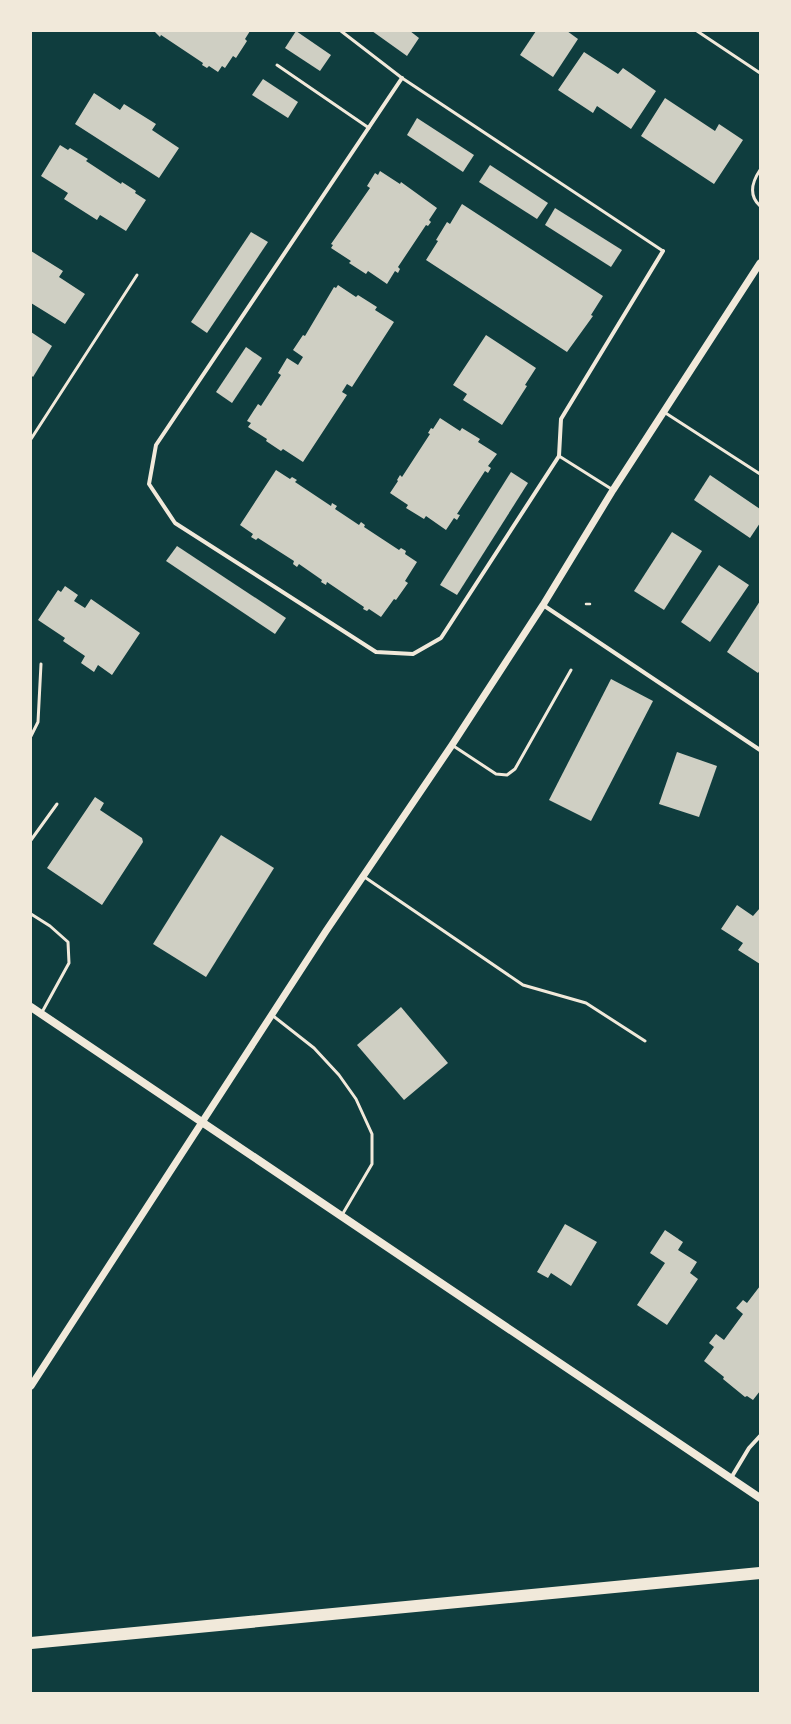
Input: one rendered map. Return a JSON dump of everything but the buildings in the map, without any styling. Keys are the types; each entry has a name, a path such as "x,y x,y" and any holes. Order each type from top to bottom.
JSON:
{"highway":[{"path":"31,1643 760,1573"}],"main road":[{"path":"31,1007 342,1215 760,1498"}],"street":[{"path":"402,78 156,445 149,484 175,523 376,652 413,654 441,638 559,456 561,419 663,251"},
{"path":"31,1386 363,876 452,745 543,605 613,490 760,263"},
{"path":"543,605 760,750"},
{"path":"731,1478 749,1448 760,1436"}],"lane":[{"path":"341,31 402,78 663,251"},
{"path":"697,31 760,73"},
{"path":"277,65 369,128"},
{"path":"760,170 754,180 752,192 753,198 760,206"},
{"path":"31,439 138,275"},
{"path":"664,411 760,474"},
{"path":"559,456 613,490"},
{"path":"31,736 38,722 41,664"},
{"path":"452,745 496,774 507,775 515,769 571,670"},
{"path":"31,840 57,804"},
{"path":"363,876 523,985 586,1003 645,1041"},
{"path":"31,914 50,926 68,942 69,963 41,1014"},
{"path":"272,1015 314,1048 339,1075 356,1099 372,1134 372,1164 342,1215"}]}
